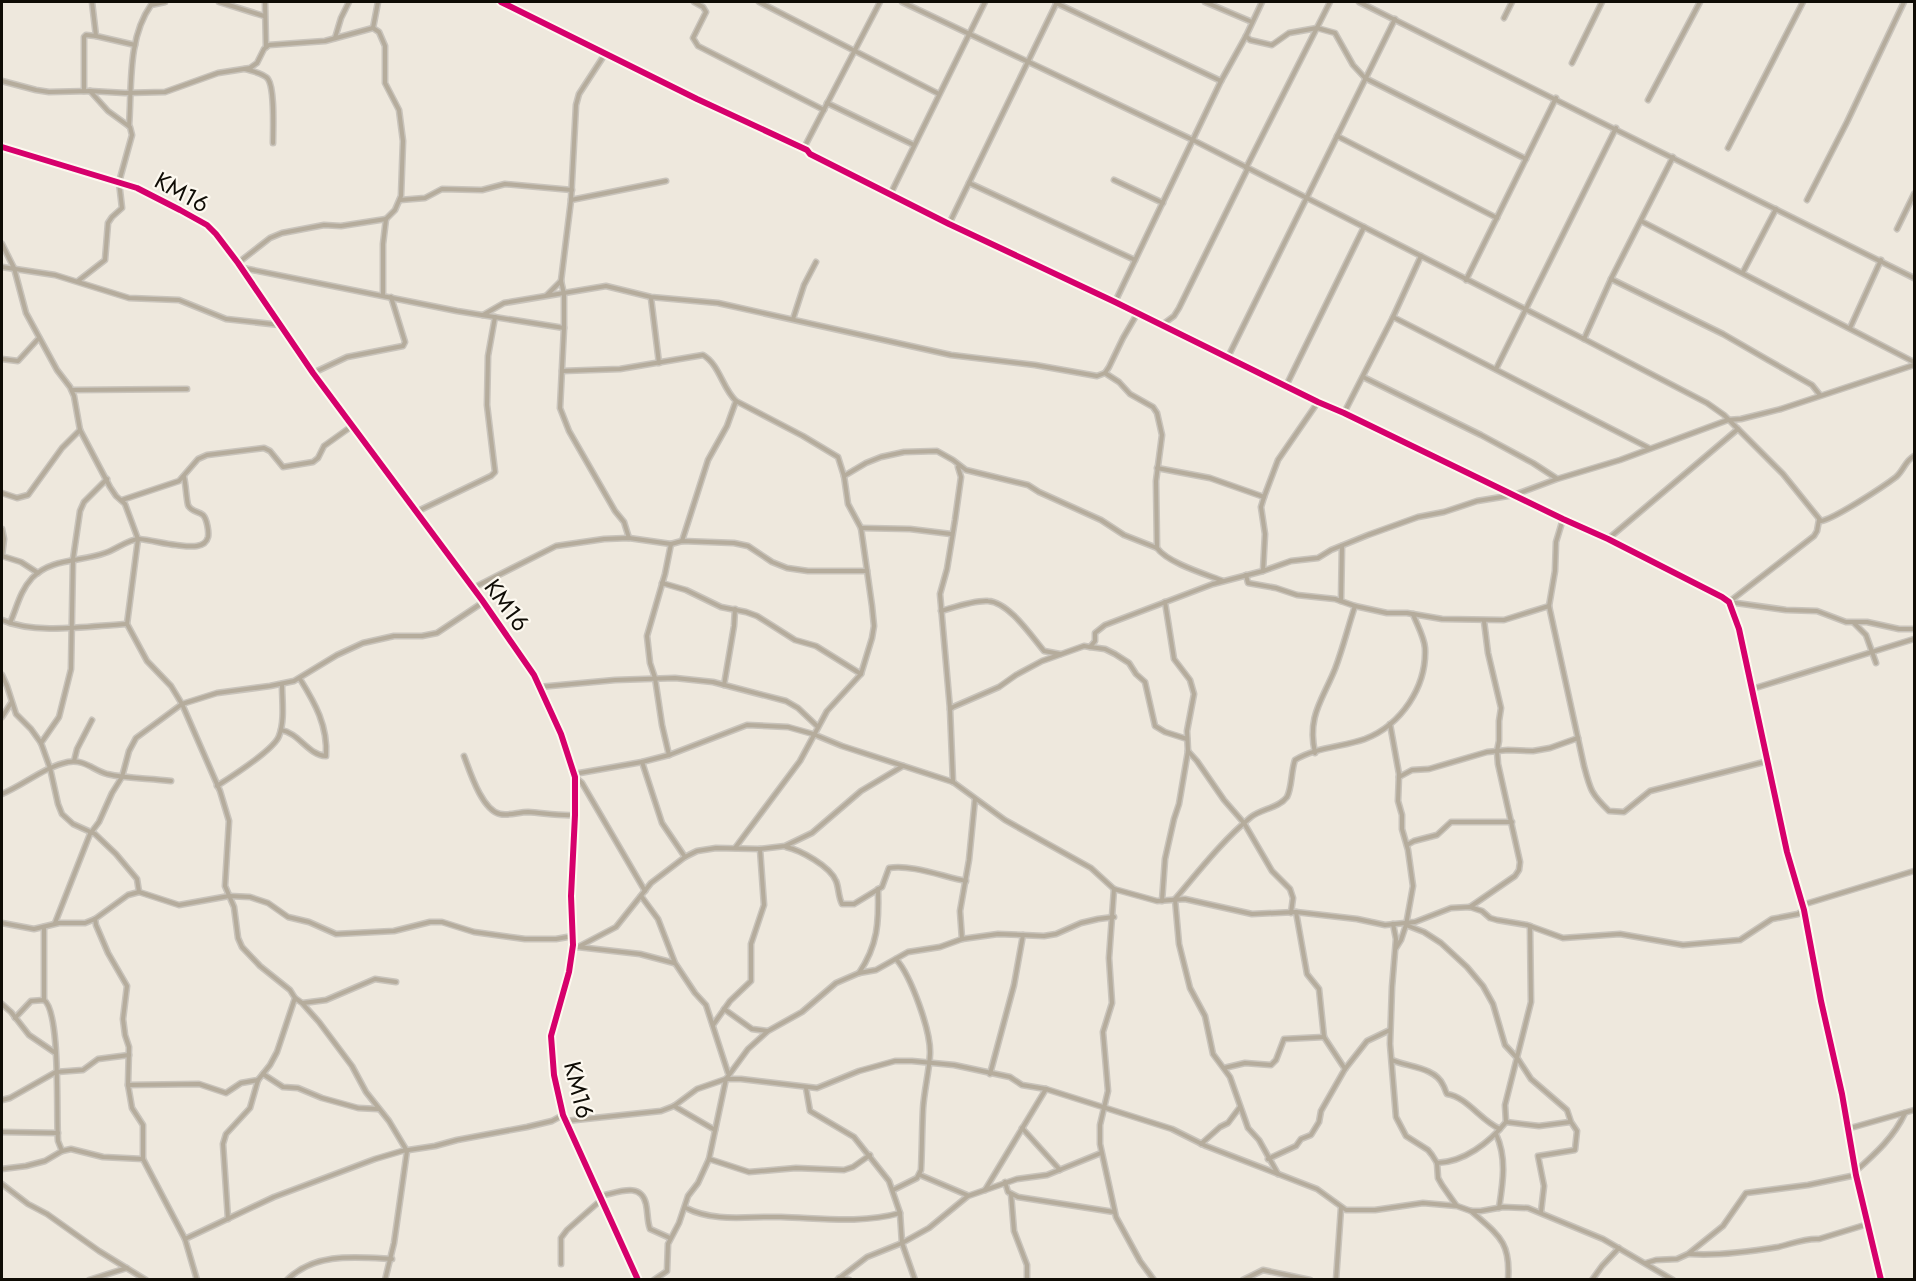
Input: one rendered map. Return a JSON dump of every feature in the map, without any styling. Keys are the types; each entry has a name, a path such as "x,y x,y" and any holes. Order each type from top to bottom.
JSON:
{"street":[{"path":"92,2 96,36"},
{"path":"129,126 135,45 148,10 154,4 165,2"},
{"path":"219,2 264,16"},
{"path":"2,81 36,90 165,92 218,73 250,68 257,63 266,47 265,2"},
{"path":"335,38 349,2"},
{"path":"373,28 378,2"},
{"path":"501,2 697,99 807,150 810,154 949,224 1608,539 1729,602 1786,610 1817,611 1856,623 1866,635 1876,663"},
{"path":"694,2 706,12 694,34 695,43 824,110"},
{"path":"704,8 708,2"},
{"path":"759,2 939,94"},
{"path":"807,150 806,144 880,2"},
{"path":"902,2 1193,140 1707,404 1738,429 1783,474 1819,520 1814,536 1729,602"},
{"path":"890,195 985,2"},
{"path":"949,224 1057,2 1221,81"},
{"path":"1205,2 1252,22"},
{"path":"1115,302 1221,81 1262,2"},
{"path":"1162,325 1174,316 1179,308 1330,2"},
{"path":"1359,2 1914,278"},
{"path":"1504,18 1512,2"},
{"path":"1572,63 1602,2"},
{"path":"1648,100 1700,2"},
{"path":"1728,148 1803,2"},
{"path":"1807,200 1857,103 1904,2"},
{"path":"1228,357 1395,19"},
{"path":"240,266 270,238 282,233 324,225 341,226 386,219 395,210 400,200 403,151 399,110 385,83 384,40 379,32 373,28 324,41 277,44 266,47"},
{"path":"1246,36 1250,40 1272,45 1286,34 1317,28 1335,33 1353,65 1365,78 1526,159"},
{"path":"84,91 84,37 86,35 135,45"},
{"path":"605,54 578,99 572,190 561,281 564,294 564,328 560,402 562,414 609,501 624,522 629,538"},
{"path":"244,69 265,76 269,81 272,92 273,143"},
{"path":"78,281 105,260 108,223 122,208 119,182 132,135 129,126 108,111 90,91"},
{"path":"1466,280 1556,98"},
{"path":"827,103 914,145"},
{"path":"1496,369 1616,128"},
{"path":"1337,136 1497,218"},
{"name":"KM16","path":"2,147 137,188 207,225 240,266 313,373 522,655 561,734 574,776 575,815 571,896 573,936 576,946 551,1036 554,1075 564,1118 638,1280"},
{"path":"1584,339 1611,279 1673,157"},
{"path":"1114,180 1163,203"},
{"path":"571,200 666,181"},
{"path":"970,182 1135,260"},
{"path":"400,200 425,198 442,189 482,190 505,184 572,190"},
{"path":"1897,229 1914,194"},
{"path":"1743,272 1776,208"},
{"path":"383,296 383,244 386,219"},
{"path":"1641,220 1914,363"},
{"path":"1286,386 1364,227"},
{"path":"2,244 14,268 23,304 39,338 57,370 72,390 80,430 116,496 122,500 130,513 138,539 127,624 147,661 171,686 182,704 218,786 229,821 225,879 234,907 238,938 242,947 302,1003 352,1066 366,1092 388,1120 407,1151 392,1260 385,1280"},
{"path":"1344,413 1421,256"},
{"path":"1850,328 1881,260"},
{"path":"793,319 804,285 816,262"},
{"path":"240,266 383,296 564,328"},
{"path":"2,267 39,271 129,297 179,300 226,319 280,325"},
{"path":"1611,279 1759,354 1812,385 1820,395"},
{"path":"547,295 561,281"},
{"path":"483,315 501,304 606,286 651,297 718,303 951,355 1046,366 1093,376 1105,373 1119,382 1130,394 1155,409 1162,435 1157,468 1156,548"},
{"path":"313,373 347,357 403,346 405,342 391,297"},
{"path":"651,297 659,363"},
{"path":"1105,373 1137,314"},
{"path":"416,512 495,472 487,405 488,356 495,317"},
{"path":"1393,317 1650,449"},
{"path":"2,359 15,362 20,360 39,338"},
{"path":"562,371 607,370 701,355 706,357 720,376 728,393 736,401 838,457 844,476 848,504 861,528 874,626 861,674 840,695 817,726 800,761 735,848"},
{"path":"1090,647 1095,641 1095,633 1105,625 1224,581 1291,561 1318,558 1368,535 1418,517 1477,501 1514,495 1728,420 1781,409 1914,363"},
{"path":"1363,377 1481,435 1533,463 1557,479"},
{"path":"72,390 187,389"},
{"path":"682,541 708,460 727,426 736,401"},
{"path":"1263,570 1265,534 1262,507 1264,497 1278,460 1318,402"},
{"path":"122,500 172,484 184,477 202,457 247,449 268,449 283,467 313,462 318,458 324,446 352,426"},
{"path":"1608,539 1738,429"},
{"path":"2,493 17,498 27,495 62,448 80,430"},
{"path":"844,476 866,463 904,452 937,451 970,472 1028,485 1101,520 1124,535 1156,548 1182,564 1224,581"},
{"path":"1819,520 1826,520 1894,478 1905,463 1914,456"},
{"path":"953,782 950,709 940,594 947,569 961,477 957,463"},
{"path":"1157,468 1210,478 1264,497"},
{"path":"10,624 23,589 38,573 73,559 99,555 138,539 159,544 203,545 209,534 203,515 191,509 189,505 184,477"},
{"path":"41,743 56,724 63,707 71,669 74,542 81,506 107,479"},
{"path":"1563,519 1556,542 1554,587 1549,606 1591,791 1611,812 1624,812 1650,791 1768,761"},
{"path":"861,528 910,528 951,534"},
{"path":"2,529 4,538 2,556 21,562 38,573"},
{"path":"473,588 556,546 587,540 629,538 671,544 682,541 734,543 747,546 772,562 798,570 867,571"},
{"path":"669,755 655,678 650,663 647,636 671,544"},
{"path":"1341,601 1342,546"},
{"path":"1246,575 1250,585 1276,588 1306,597 1328,598 1387,614 1413,614 1442,619 1484,621 1504,620 1549,606"},
{"path":"662,583 698,594 714,604 767,621 795,640 816,646 861,674"},
{"path":"55,923 92,832 122,777 129,751 136,738 182,704 217,693 282,684 300,679 330,658 363,643 394,636 422,636 437,633 482,600"},
{"path":"941,610 981,601 993,602 1018,620 1044,651 1064,654"},
{"path":"1162,901 1167,848 1179,804 1188,751 1187,731 1194,694 1190,680 1174,659 1165,602"},
{"path":"1729,602 1739,629 1787,852 1803,908 1856,1173 1881,1280"},
{"path":"1316,753 1312,721 1335,668 1355,606"},
{"path":"724,685 735,609"},
{"path":"1278,1174 1259,1140 1248,1128 1230,1077 1213,1054 1204,1013 1188,981 1179,944 1175,899 1211,856 1244,823 1257,813 1284,800 1296,760 1329,748 1363,740 1390,724 1410,705 1423,665 1424,644 1413,614"},
{"path":"2,620 10,624 33,628 127,624"},
{"path":"1470,907 1515,876 1519,870 1519,855 1504,793 1497,751 1501,708 1494,670 1488,653 1484,621"},
{"path":"1851,623 1867,622 1899,629 1914,629"},
{"path":"1752,689 1914,639"},
{"path":"950,709 999,687 1042,661 1084,646 1107,650 1129,663 1135,673 1145,682 1155,726 1187,739"},
{"path":"2,675 16,714 41,743 62,814 73,824 92,832 131,869 137,879 139,892"},
{"path":"539,687 655,678 700,680 786,701 798,708 817,726"},
{"path":"281,730 296,736 316,754 326,756 322,721 300,679"},
{"path":"218,786 276,742 281,730 282,684"},
{"path":"2,717 12,702"},
{"path":"74,761 77,749 92,720"},
{"path":"1390,724 1399,778 1398,801 1413,886 1406,924 1401,940 1395,949"},
{"path":"574,776 669,755 747,725 788,727 953,782 1033,837 1091,868 1114,889 1148,899 1197,901 1252,914 1293,913 1357,919 1378,924 1406,924 1451,908 1470,907 1482,911 1490,918 1530,926 1563,938 1620,934 1674,945 1700,945 1740,940 1772,919 1798,914 1803,908 1914,871"},
{"path":"1399,778 1412,770 1429,769 1454,760 1497,751 1533,752 1578,738"},
{"path":"1188,751 1244,823 1272,871 1290,889 1307,974 1319,989 1324,1037 1345,1069"},
{"path":"464,756 474,784 495,812 575,815"},
{"path":"2,794 50,768 74,761 82,762 100,772 122,777 171,781"},
{"path":"642,762 662,823 685,857"},
{"path":"576,946 616,927 651,883 685,857 706,849 760,849 785,846 812,833 861,791 903,766"},
{"path":"574,776 582,783 645,891"},
{"path":"962,939 960,911 966,881 975,799"},
{"path":"1407,845 1437,835 1451,822 1512,822"},
{"path":"785,846 805,853 832,874 836,880 842,904 854,904 867,894 882,887 889,868 896,867 966,881"},
{"path":"712,1025 751,981 750,944 764,905 760,849"},
{"path":"1114,889 1114,917 1109,958 1112,1004 1102,1032 1108,1091 1099,1136 1114,1212 1140,1261 1154,1280"},
{"path":"859,974 868,961 875,942 879,918 878,890"},
{"path":"2,923 25,928 44,927 55,923 89,922 128,895 139,892 179,905 229,896 260,900 279,909 288,917 304,920 336,934 394,931 430,922 442,922 474,932 525,939 556,939 573,936"},
{"path":"641,896 658,920 675,963 706,1005 729,1074"},
{"path":"654,1280 668,1271 667,1251 670,1238 686,1208 688,1196 698,1183 710,1159 726,1079 748,1049 768,1031 802,1012 836,983 876,970 908,952 940,947 962,939 998,934 1056,934 1098,918 1114,917"},
{"path":"95,919 111,960 127,986 123,1019 129,1047 128,1085 132,1108 144,1125 143,1159 185,1239 197,1280"},
{"path":"89,922 96,925"},
{"path":"1394,924 1396,939 1390,1030 1398,1124 1406,1136 1428,1150 1437,1163 1438,1178 1448,1196 1457,1206"},
{"path":"1406,924 1441,943 1483,986 1493,1004 1504,1045 1518,1059 1531,1078 1567,1110 1578,1135 1575,1150 1539,1156 1544,1186 1541,1212"},
{"path":"1437,1163 1454,1161 1481,1147 1506,1122 1505,1105 1531,1002 1530,926"},
{"path":"44,927 44,1000"},
{"path":"990,1074 1014,985 1024,940 1023,935"},
{"path":"576,946 640,954 675,963"},
{"path":"896,959 905,969 924,1019 929,1040 920,1175"},
{"path":"302,1003 326,1000 375,978 396,982"},
{"path":"228,1219 223,1144 226,1134 250,1108 258,1080 277,1052 295,998"},
{"path":"15,1018 31,1001 44,1000 48,1003 53,1018 58,1133 62,1150"},
{"path":"2,1004 29,1035 55,1052"},
{"path":"724,1009 752,1029 768,1031"},
{"path":"1268,1159 1296,1146 1301,1139 1311,1135 1319,1122 1321,1111 1326,1106 1345,1069 1367,1041 1390,1030"},
{"path":"1224,1068 1245,1063 1271,1065 1276,1060 1284,1039 1324,1037"},
{"path":"2,1100 10,1098 56,1072 83,1070 98,1059 129,1055"},
{"path":"1391,1060 1419,1067 1435,1076 1443,1084 1447,1094 1454,1096 1482,1119 1500,1129"},
{"path":"185,1239 293,1189 375,1159 407,1151 564,1118 649,1112 674,1106 697,1089 726,1079 806,1088 821,1087 859,1071 894,1062 929,1062 1010,1077 1027,1086 1046,1089 1180,1132 1201,1144 1317,1189 1341,1208 1366,1211 1423,1203 1457,1206 1481,1212 1499,1208 1528,1208 1585,1230 1673,1280"},
{"path":"263,1074 282,1087 297,1088 321,1098 358,1108 379,1109"},
{"path":"128,1085 199,1084 226,1093 241,1083 258,1080"},
{"path":"806,1088 810,1111 849,1134 870,1155 893,1190 900,1213 902,1243 915,1280"},
{"path":"985,1190 1046,1089"},
{"path":"674,1106 715,1130"},
{"path":"1201,1144 1228,1123 1240,1107"},
{"path":"1847,1129 1914,1110"},
{"path":"1646,1263 1677,1259 1688,1254 1723,1226 1746,1192 1771,1191 1856,1173 1887,1143 1905,1113"},
{"path":"1506,1122 1539,1126 1571,1122"},
{"path":"1022,1128 1060,1170"},
{"path":"2,1132 58,1133"},
{"path":"1496,1134 1501,1144 1504,1166 1499,1208"},
{"path":"2,1169 45,1161 62,1150 71,1149 103,1157 143,1159"},
{"path":"838,1279 867,1257 902,1243 938,1222 956,1204 968,1196 1005,1182 1038,1177 1060,1170 1101,1153"},
{"path":"710,1159 749,1172 796,1168 844,1170 853,1167 870,1155"},
{"path":"893,1190 920,1175"},
{"path":"920,1175 968,1196"},
{"path":"1005,1182 1011,1194 1014,1231 1027,1265 1027,1280"},
{"path":"2,1184 28,1204 47,1214 99,1251 146,1280"},
{"path":"561,1264 561,1238 567,1230 600,1198 627,1190 638,1191 642,1194 646,1203 650,1229 670,1238"},
{"path":"1011,1194 1028,1199 1114,1212"},
{"path":"686,1208 731,1219 880,1218 900,1213"},
{"path":"1336,1280 1341,1208"},
{"path":"1471,1211 1493,1230 1506,1246 1509,1256 1508,1280"},
{"path":"1688,1254 1718,1255 1768,1248 1819,1239 1868,1224"},
{"path":"1592,1280 1619,1248"},
{"path":"287,1280 306,1266 338,1257 355,1256 392,1260"},
{"path":"89,1280 128,1267"},
{"path":"1243,1280 1263,1270 1310,1280"},
{"path":"838,1279 849,1280"}],"cycle path":[{"path":"501,2 697,99 807,150 810,154 949,224 1608,539 1729,602 1739,629 1787,852 1804,910 1842,1094 1856,1175 1881,1280"},
{"path":"2,147 137,188 207,225 238,263 313,373 482,600 534,675 561,734 575,777 571,896 573,945 569,972 551,1036 554,1075 563,1115 638,1280"}]}
